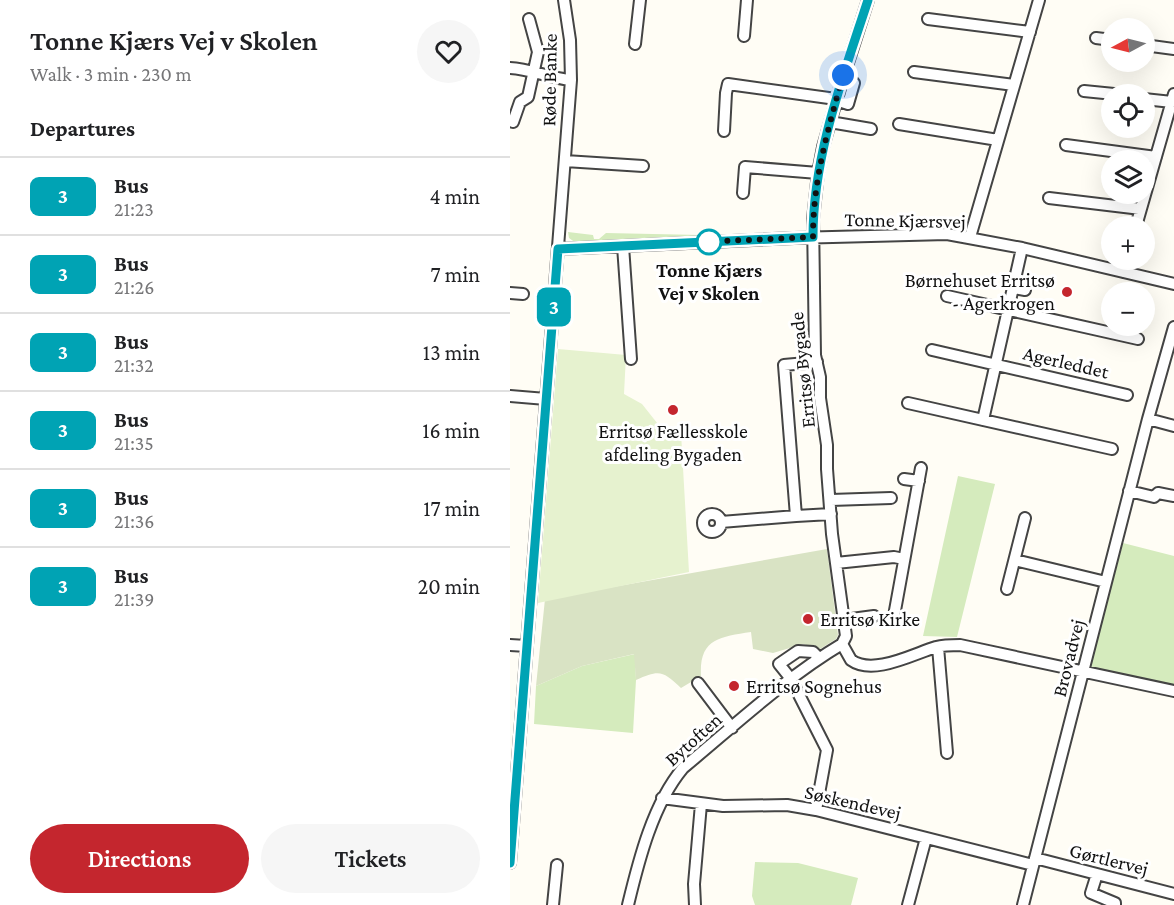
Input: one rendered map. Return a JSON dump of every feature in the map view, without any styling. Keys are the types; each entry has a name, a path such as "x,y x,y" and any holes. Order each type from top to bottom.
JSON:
{"street":[{"name":"Røde Banke","path":"510,863 571,80 570,40 564,0"},
{"path":"635,44 639,0"},
{"path":"744,36 747,0"},
{"name":"Erritsø Bygade","path":"842,644 846,636 836,563 827,469 828,445 813,323 813,237 818,173 842,79 868,0"},
{"path":"970,237 1039,0"},
{"path":"513,122 520,102 528,97 538,52 529,19"},
{"path":"928,19 1030,32"},
{"path":"1096,38 1101,39"},
{"path":"1155,46 1174,49"},
{"path":"510,68 571,80"},
{"path":"914,72 1014,85"},
{"path":"724,131 728,84 836,100"},
{"path":"1084,90 1101,92"},
{"path":"1139,216 1173,98 1155,99"},
{"path":"830,122 871,129"},
{"path":"899,124 998,140"},
{"path":"1066,145 1156,158"},
{"path":"565,161 643,166"},
{"path":"743,193 745,166 818,173"},
{"path":"1049,198 1141,209"},
{"name":"Tonne Kjærsvej","path":"558,249 813,237 946,234 970,237 1174,284"},
{"path":"623,246 631,359"},
{"name":"Agerleddet","path":"983,420 1022,249"},
{"path":"1017,271 1029,274"},
{"path":"1013,288 1025,290"},
{"path":"510,293 523,294"},
{"name":"Agerleddet","path":"947,296 1138,339"},
{"name":"Brovadvej","path":"1023,905 1129,491 1174,327"},
{"name":"Agerleddet","path":"932,350 1127,395"},
{"path":"796,516 784,365 817,362"},
{"path":"510,396 546,399"},
{"path":"908,403 1112,449"},
{"path":"1148,419 1174,426"},
{"path":"894,616 921,468"},
{"path":"904,479 919,482"},
{"path":"1129,491 1154,498 1158,493 1174,496"},
{"path":"831,500 891,498"},
{"path":"721,522 831,514"},
{"path":"1007,589 1025,518"},
{"path":"836,563 894,557 904,559"},
{"path":"1015,560 1106,582"},
{"path":"844,620 874,616"},
{"path":"842,644 851,660 860,665 871,666 938,647 960,645 1174,691"},
{"name":"Bytoften","path":"628,905 636,872 662,798 672,781 683,768 791,679 819,657 842,644"},
{"path":"510,645 527,646"},
{"path":"938,647 947,753"},
{"path":"816,810 827,750 791,679 780,664 798,651 813,652 819,657"},
{"path":"698,683 732,728"},
{"name":"Søskendevej","path":"662,798 723,806 788,805 1034,862"},
{"path":"695,905 694,884 700,804"},
{"path":"908,905 926,837"},
{"name":"Gørtlervej","path":"1034,862 1097,874 1174,894"},
{"path":"553,905 557,866"},
{"path":"1097,874 1091,893 1115,905"}],"green space":[{"path":"568,232 593,235 594,239 599,239 606,233 700,235 700,238 576,243 569,238"},
{"path":"558,349 626,355 624,394 642,404 665,433 681,433 689,572 538,603"},
{"path":"958,476 995,484 957,637 923,636"},
{"path":"1123,543 1174,556 1174,686 1095,670 1090,666"},
{"path":"827,549 838,635 836,639 820,649 803,644 773,653 753,649 751,632 721,638 713,642 703,654 701,676 681,688 665,675 656,673 636,680 634,654 582,666 536,686 545,599"},
{"path":"635,654 633,733 534,724 536,686 582,666"},
{"path":"755,862 798,863 858,878 851,905 755,905 752,896"}],"bus line":[{"name":"3","path":"510,863 558,249 813,237 818,173 823,147 843,75 868,0"}],"place":[{"name":"Tonne Kjærs Vej v Skolen","path":"709,242"},
{"name":"Børnehuset Erritsø - Agerkrogen","path":"1067,292"},
{"name":"Erritsø Fællesskole afdeling Bygaden","path":"673,410"},
{"name":"Erritsø Kirke","path":"808,619"},
{"name":"Erritsø Sognehus","path":"734,686"}],"route":[{"path":"709,242 702,242 813,237 818,173 843,75"}]}
